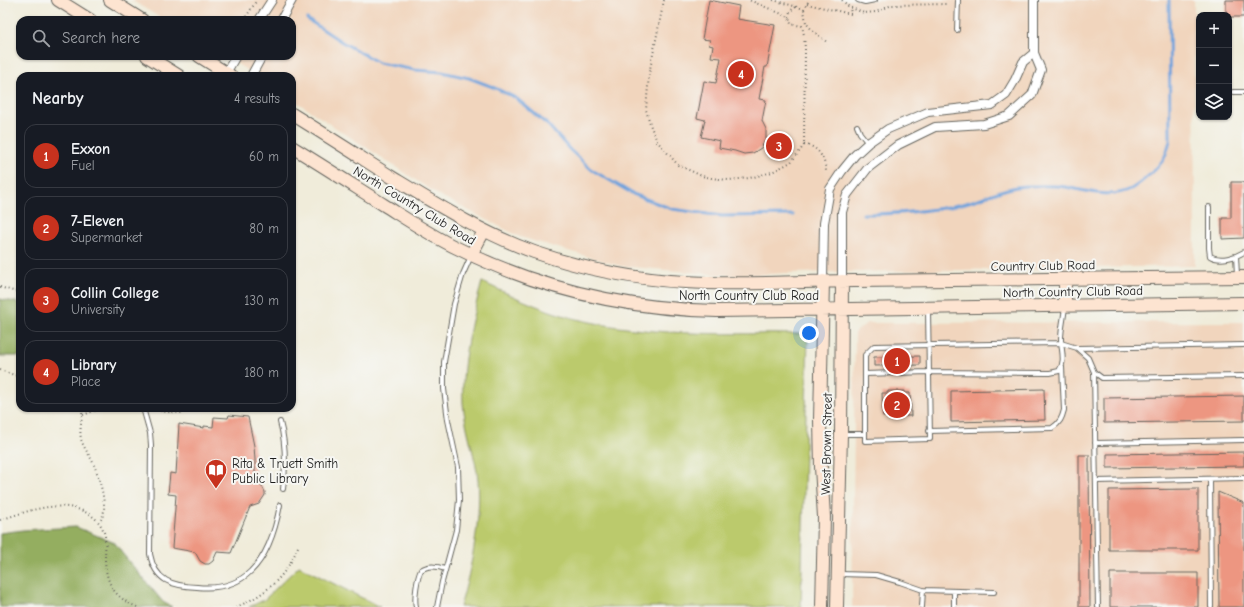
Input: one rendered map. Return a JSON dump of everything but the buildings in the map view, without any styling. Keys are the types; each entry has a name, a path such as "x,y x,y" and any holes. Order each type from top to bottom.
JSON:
{"main road":[{"path":"58,0 84,16"},
{"path":"110,0 136,16"},
{"path":"154,60 173,72"},
{"path":"205,60 223,72"},
{"name":"North Country Club Road","path":"296,117 439,207 484,231 568,263 600,271 636,277 688,283 842,281"},
{"name":"North Country Club Road","path":"296,150 432,235 495,266 550,286 579,294 629,304 686,310 1244,303"},
{"path":"472,255 484,231"},
{"name":"Country Club Road","path":"842,281 1240,277"},
{"path":"1065,279 1065,305"},
{"name":"West Brown Street","path":"822,607 824,517 820,420 823,281"},
{"name":"West Brown Street","path":"837,607 841,434 842,281"},
{"path":"824,517 831,565 837,574"}],"street":[{"path":"262,16 272,0"},
{"path":"283,16 292,0"},
{"path":"842,281 842,212 847,195 868,168 898,145 935,127 984,124 1009,116 1032,95 1041,70 1034,53 1034,0"},
{"path":"823,281 824,223 830,189 855,155 868,143 888,129 928,112 992,105 1006,95 1023,62 1034,53"},
{"path":"228,72 234,60"},
{"path":"253,72 260,60"}],"lane":[{"path":"858,0 865,2 875,0"},
{"path":"957,30 958,0"},
{"path":"1233,92 1244,92"},
{"path":"857,126 860,133 868,143"},
{"path":"1209,207 1210,256 1213,258 1220,258 1236,256 1244,252"},
{"path":"437,607 445,569 456,530 459,484 456,454 447,412 444,386 444,362 454,304 463,274 472,255"},
{"path":"1236,256 1240,277"},
{"path":"929,432 1052,428 1057,425 1064,410 1061,338 1065,305"},
{"path":"928,307 928,346 928,372 930,439 865,441 865,355 874,346 928,346 1061,343 1077,348 1244,345"},
{"path":"1077,348 1088,358 1094,372 1098,607"},
{"path":"866,374 928,372 1050,373 1059,371 1062,366"},
{"path":"1094,372 1102,378 1244,376"},
{"path":"144,412 150,433 151,446 150,554 155,569 166,580 180,586 211,588 227,585 245,576 258,562 266,550 280,505"},
{"path":"280,422 285,454 283,490"},
{"path":"841,434 865,434"},
{"path":"1095,443 1244,440"},
{"path":"1096,481 1244,478"},
{"path":"1210,479 1211,607"},
{"path":"416,607 415,602 421,570 425,567 445,569"},
{"path":"837,574 876,576 923,590 994,592"},
{"path":"922,607 923,590"},
{"path":"954,590 954,607"}],"path":[{"path":"247,16 257,0"},
{"path":"664,0 649,74 646,110 657,141 678,165 702,176 711,178 728,180 750,178 772,172 790,162 800,152 804,145 805,49 802,26"},
{"path":"750,0 789,17"},
{"path":"773,0 804,10"},
{"path":"809,0 804,10 806,23 813,31 828,43"},
{"path":"842,0 850,8 859,12 870,13 892,5 948,4"},
{"path":"807,4 851,14 850,8"},
{"path":"798,7 790,11 789,17 792,24 802,26 806,23"},
{"path":"804,145 809,145 823,158 826,172"},
{"path":"0,287 16,291"},
{"path":"0,370 16,376"},
{"path":"82,412 80,433 82,442 94,466 103,498 103,517 99,522"},
{"path":"82,416 92,412"},
{"path":"164,412 182,413"},
{"path":"0,520 37,509 66,507 87,513 99,522 105,537 105,567 110,586 119,597 137,607"},
{"path":"236,607 258,597 284,574 299,544"}],"shaded area":[{"path":"131,0 1194,0 1195,266 785,273 737,276 621,266 520,237 437,194 296,102 296,72 250,72 231,60 296,60 296,16 157,16"},
{"path":"1244,322 1244,607 852,607 855,332 867,323"}],"green space":[{"path":"482,282 562,315 617,327 698,333 808,334 801,607 460,607 469,575 479,505 477,472 465,420 463,387 465,357"},
{"path":"0,299 16,302 16,356 0,356"},
{"path":"76,527 115,543 163,602 172,607 0,607 0,533"},
{"path":"299,566 380,607 249,607 264,600"}],"waterway":[{"path":"863,214 901,213 949,207 970,202 1001,191 1026,186 1061,186 1107,194 1123,192 1131,189 1149,175 1162,162 1170,141 1169,0"},
{"path":"307,19 342,42 379,63 415,70 442,72 469,78 516,98 549,126 570,150 592,170 633,194 672,209 722,216 793,215"}],"place":[{"name":"Library","path":"741,74"},
{"name":"Collin College","path":"779,146"},
{"name":"Exxon","path":"897,361"},
{"name":"7-Eleven","path":"897,405"},
{"name":"Rita & Truett Smith Public Library","path":"216,490"}]}
